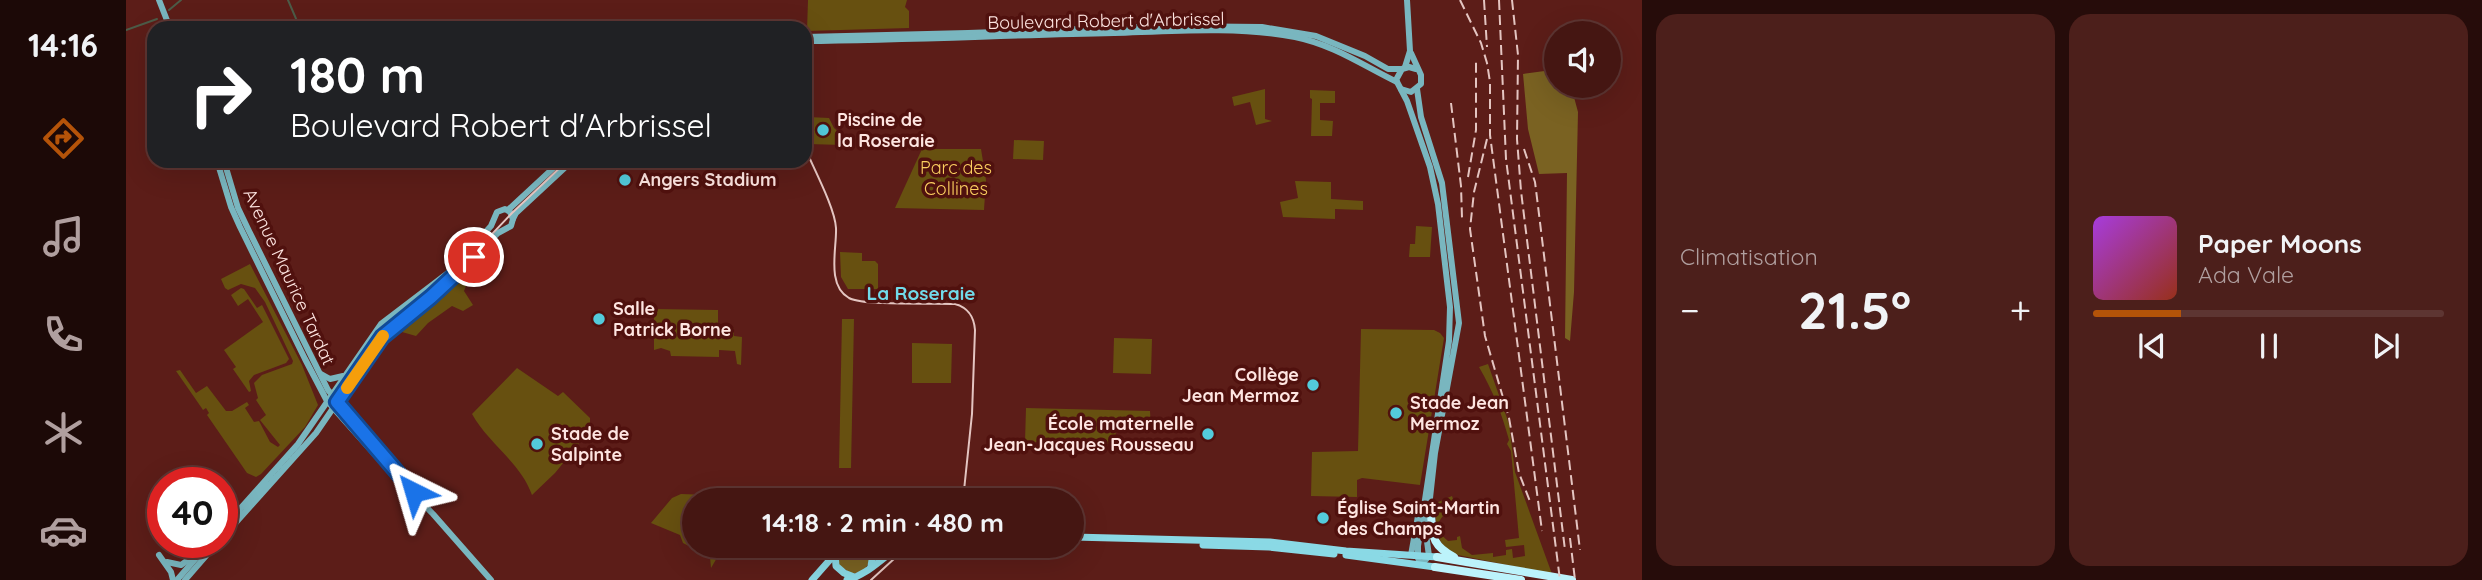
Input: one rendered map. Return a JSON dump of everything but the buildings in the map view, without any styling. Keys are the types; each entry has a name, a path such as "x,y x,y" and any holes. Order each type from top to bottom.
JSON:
{"highway":[{"path":"1430,506 1434,541 1441,550 1462,562"},
{"path":"1432,555 1572,580"},
{"path":"1435,567 1521,580"}],"main road":[{"path":"1084,539 1263,544 1399,559 1435,567"},
{"path":"1399,559 1414,555 1432,555"},
{"path":"812,580 830,558"},
{"path":"836,558 836,566 846,575 858,577"},
{"path":"869,570 872,558"},
{"path":"847,580 858,577 885,558"}],"street":[{"path":"159,0 167,21"},
{"path":"1407,0 1410,51 1422,79 1417,89 1420,117 1442,183 1459,323 1437,442 1426,534 1432,555 1421,565 1414,555 1449,341 1450,307 1438,204 1430,167 1397,75 1404,68 1410,51"},
{"name":"Boulevard Robert d'Arbrissel","path":"812,39 1165,26 1262,27 1316,36 1365,56 1388,69 1404,68"},
{"name":"Boulevard Robert d'Arbrissel","path":"812,39 1261,32 1296,37 1325,46 1360,60 1399,86"},
{"path":"1404,68 1416,69"},
{"path":"1399,86 1409,92 1417,89"},
{"name":"Avenue Maurice Tardat","path":"219,168 232,209 271,292 335,405 377,457 418,498 491,580"},
{"name":"Avenue Maurice Tardat","path":"226,168 243,220 330,397"},
{"path":"238,511 298,444 381,324 448,273 494,220 497,212 508,210 553,168"},
{"path":"238,520 316,433 382,337 458,274 504,228 511,226 518,212 565,168"},
{"path":"508,210 513,219"},
{"path":"494,220 498,226 504,228"},
{"path":"318,371 330,379 345,375"},
{"path":"161,558 175,580 195,558"},
{"path":"167,562 184,564 190,558"},
{"path":"185,580 204,558"},
{"path":"1435,567 1450,573 1492,580"}],"green space":[{"path":"808,0 907,0 905,7 909,11 909,28 812,31 812,21 807,21"},
{"path":"1265,89 1265,119 1272,121 1256,125 1250,102 1234,106 1232,97"},
{"path":"1310,90 1335,91 1335,103 1320,103 1320,120 1333,121 1332,136 1311,136"},
{"name":"Piscine de la Roseraie","path":"812,117 829,118 834,128 842,135 843,145 812,144"},
{"path":"1014,140 1044,141 1043,160 1013,159"},
{"name":"Parc des Collines","path":"922,149 981,149 986,180 984,210 895,208"},
{"path":"1295,181 1331,182 1331,199 1363,201 1363,210 1335,209 1335,219 1283,217 1280,202 1298,198"},
{"path":"1416,226 1432,227 1430,257 1409,257 1410,244 1415,244"},
{"path":"840,252 862,253 862,261 875,261 878,264 878,289 848,289 841,277"},
{"path":"250,264 302,365 318,405 305,427 256,477 247,473 207,415 209,413 206,408 203,410 176,371 180,370 196,393 207,386 226,411 232,411 247,402 249,405 245,408 254,422 259,421 270,442 278,447 280,445 260,420 266,415 256,400 258,398 254,383 262,375 292,364 293,361 265,302 255,288 241,284 228,290 221,279"},
{"path":"462,280 466,286 464,291 473,305 463,311 452,306 428,323 416,336 402,332"},
{"path":"241,288 257,308 262,305 289,359 286,363 254,375 249,381 249,392 224,350 263,322 248,299 238,306 231,295"},
{"path":"654,309 718,310 718,327 734,328 734,336 742,337 741,365 737,364 735,351 719,350 719,357 671,356 670,351 661,348 654,350"},
{"path":"842,319 854,319 851,468 839,468"},
{"name":"Stade Jean Mermoz","path":"1361,329 1434,330 1444,338 1420,485 1362,478 1357,480 1357,497 1311,496 1312,452 1358,451"},
{"path":"1114,338 1152,339 1151,374 1113,373"},
{"path":"912,343 952,344 951,383 912,383"},
{"path":"1488,364 1509,424 1515,472 1552,574 1458,555 1444,546 1438,534 1436,503 1452,496 1454,502 1438,525 1448,541 1457,540 1460,536 1462,548 1472,555 1493,553 1493,557 1506,555 1506,550 1512,549 1513,558 1525,556 1524,545 1506,547 1505,540 1519,538 1511,451 1500,412 1479,367"},
{"name":"Stade de Salpinte","path":"517,368 558,396 563,392 590,418 590,430 555,473 532,495 520,473 472,414"},
{"path":"1026,408 1150,411 1151,429 1116,428 1115,444 1025,442"},
{"path":"682,494 682,540 680,535 651,523 672,498"},
{"path":"710,558 717,558 711,568"}],"shaded area":[{"path":"1544,71 1544,98 1574,98 1578,112 1574,292 1570,341 1565,338 1567,173 1539,174 1528,129 1523,74"},
{"path":"838,558 869,558 868,565 863,571 852,574 839,565"}],"waterway":[{"path":"169,10 181,0"},
{"path":"288,0 297,21"},
{"path":"151,21 157,19"},
{"path":"126,30 147,23"}],"tram line":[{"path":"812,164 835,220 834,266 837,284 842,292 857,301 955,304 964,308 972,317 975,330 972,414 964,488"},
{"path":"345,385 386,328 455,273 560,168"},
{"path":"871,580 895,558"}],"railway":[{"path":"1460,0 1481,43 1490,82 1490,135 1542,531"},
{"path":"1484,0 1487,47"},
{"path":"1499,0 1506,159 1560,580"},
{"path":"1512,0 1518,55 1517,139 1521,191 1565,550"},
{"path":"1468,177 1476,130 1476,62"},
{"path":"1451,103 1462,218"},
{"path":"1487,139 1474,192 1470,229 1485,336 1509,418 1519,473 1531,504"},
{"path":"1524,149 1535,182 1580,550"},
{"path":"1570,538 1575,580"}],"slow traffic":[{"path":"347,388 383,336"}],"place":[{"name":"Piscine de la Roseraie","path":"823,130"},
{"name":"Angers Stadium","path":"625,180"},
{"name":"Salle Patrick Borne","path":"599,319"},
{"name":"Collège Jean Mermoz","path":"1313,385"},
{"name":"Stade Jean Mermoz","path":"1396,413"},
{"name":"École maternelle Jean-Jacques Rousseau","path":"1208,434"},
{"name":"Stade de Salpinte","path":"537,444"},
{"name":"Église Saint-Martin des Champs","path":"1323,518"}],"district":[{"name":"La Roseraie","path":"921,293"}],"route":[{"path":"414,492 337,402 379,340 458,274 474,257"}]}
